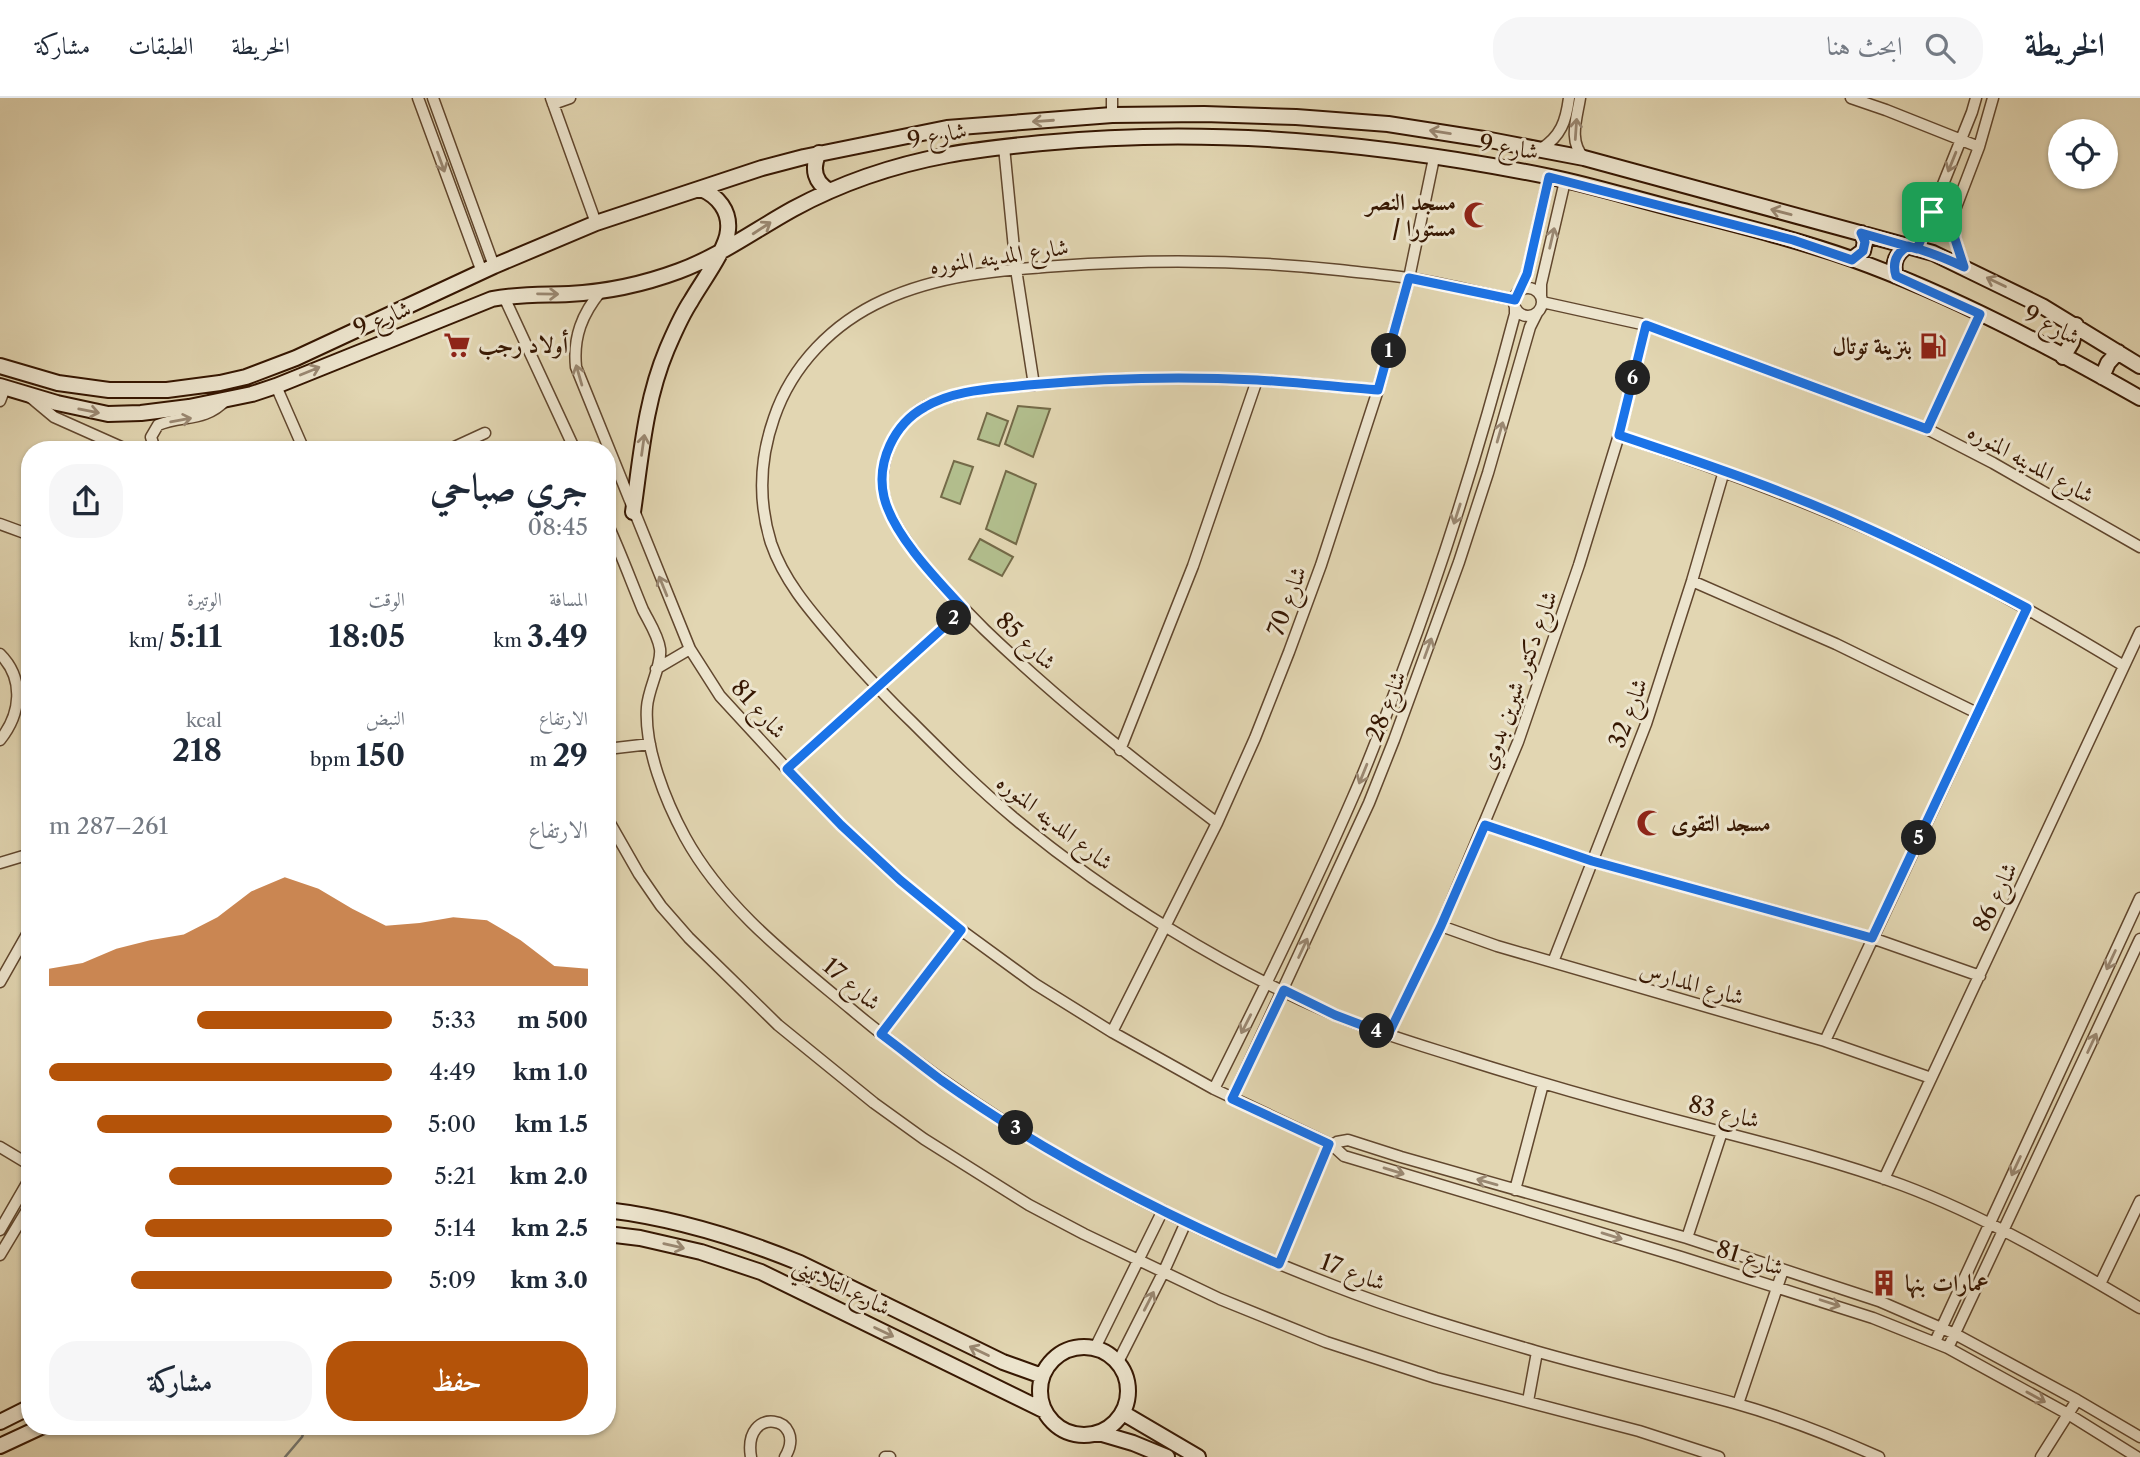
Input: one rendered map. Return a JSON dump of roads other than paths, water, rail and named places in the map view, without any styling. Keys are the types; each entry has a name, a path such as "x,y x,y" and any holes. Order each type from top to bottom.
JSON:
{"main road":[{"name":"شارع 9","path":"0,366 58,383 109,390 167,390 220,383 246,377 283,363 488,269 596,223 762,168 819,153 947,128 1112,115 1250,115 1388,124 1541,149 1584,159 1933,253 2007,288 2076,326 2140,366"},
{"name":"شارع 9","path":"2,392 26,394 92,412 123,414 226,400 276,386 471,306 504,297 601,290 659,278 718,254 830,191 922,160 1004,147 1090,139 1189,136 1312,142 1549,177 1793,240 1896,276 1980,314 2140,398"},
{"path":"819,153 814,163 816,177 822,186 830,191"},
{"path":"633,512 645,426 659,370 681,318 727,237 727,217 718,199 701,188"},
{"path":"1852,260 1863,251 1865,242 1861,233"},
{"path":"1896,276 1896,256 1912,247"},
{"path":"2063,357 2072,342 2076,326"},
{"path":"2102,377 2108,363 2119,352"},
{"name":"شارع التلاتيني","path":"616,1212 678,1223 771,1251 1003,1362 1042,1376"},
{"name":"شارع التلاتيني","path":"616,1235 671,1244 761,1272 1045,1411"},
{"path":"1079,1347 1095,1348 1118,1362 1125,1373 1129,1387 1128,1400 1123,1413 1113,1425 1099,1433 1083,1436 1054,1424 1045,1411 1040,1394 1042,1376 1050,1362 1063,1352 1079,1347"},
{"path":"0,1422 21,1412"},
{"path":"1123,1413 1198,1457"},
{"path":"1099,1433 1167,1457"},
{"path":"0,1446 24,1435"}],"street":[{"path":"418,98 488,269"},
{"path":"433,98 488,269"},
{"path":"570,98 552,101 596,223"},
{"path":"1112,98 1112,115"},
{"path":"1541,149 1554,139 1563,127 1569,98"},
{"path":"1580,98 1575,140 1584,159"},
{"path":"1964,267 1955,239 1942,216 1961,140 1976,98"},
{"path":"1912,247 1942,216 1955,207 1979,147 1993,98"},
{"path":"1855,99 1979,147"},
{"path":"1004,147 1016,269 1034,385"},
{"name":"شارع 70","path":"1112,1032 1217,823 1289,652 1321,565 1378,390 1409,278 1434,158"},
{"name":"شارع 28","path":"1214,1089 1354,796 1383,724 1443,558 1492,399 1516,314 1516,299 1527,274 1549,177"},
{"path":"1541,299 1531,288 1516,299 1520,313 1527,316 1537,313 1541,299 1541,284 1565,181"},
{"name":"شارع المدينه المنوره","path":"1284,990 1167,926 1089,874 1014,817 877,688 811,612 782,570 766,523 762,498 767,436 779,402 797,370 821,342 849,320 880,302 915,288 968,275 1094,263 1195,261 1299,266 1409,278 1516,299"},
{"name":"شارع 81","path":"601,290 587,309 579,327 575,357 579,378 602,441"},
{"path":"504,297 571,441"},
{"name":"شارع المدينه المنوره","path":"1541,299 1646,325 1927,429 2016,475 2140,547"},
{"name":"شارع 28","path":"1232,1099 1369,803 1394,740 1459,562 1530,327 1537,313"},
{"path":"1927,429 1980,314"},
{"name":"شارع دكتور شيرين بدوي","path":"1388,1035 1441,926 1518,742 1571,590 1619,435 1646,325"},
{"name":"شارع 85","path":"1217,823 1120,750 1045,686 964,609 917,555 890,514 884,497 884,462 890,445 898,430 925,406 959,394 1034,385 1146,378 1257,380 1378,390"},
{"path":"1120,750 1193,566 1257,380"},
{"path":"276,386 300,441"},
{"path":"26,394 54,417 108,441"},
{"path":"152,441 153,430 158,425 206,415 226,400"},
{"path":"467,441 485,433"},
{"path":"1619,435 1786,494 1896,541 2027,608 2124,666"},
{"name":"شارع 32","path":"1553,962 1646,724 1724,471"},
{"name":"شارع 81","path":"616,476 690,649 720,696 841,825 900,880 961,930 1035,984 1112,1032 1214,1089 1331,1144 1344,1156 1587,1228 1873,1318 1948,1348 2068,1414 2137,1457"},
{"path":"0,524 21,532"},
{"name":"شارع 17","path":"616,544 660,651 647,706 650,744 659,776 676,818 703,866 724,893 780,949 881,1034 941,1079 1049,1149 1186,1222 1279,1264 1390,1306 1537,1352 1738,1404 1817,1431 1879,1457"},
{"path":"1692,581 1836,644 1978,713"},
{"path":"1825,1041 2027,608"},
{"path":"787,769 964,609"},
{"name":"شارع 86","path":"1884,1179 2140,632"},
{"path":"655,669 690,649"},
{"path":"0,654 13,672 18,701 9,729 0,740"},
{"path":"616,748 650,744"},
{"path":"1354,796 1369,803"},
{"path":"1485,825 1592,861 1872,938 1980,976"},
{"path":"616,834 661,906 751,1000 825,1065 914,1132 976,1173 1084,1234 1220,1299 1337,1346 1436,1378 1639,1431 1719,1457"},
{"path":"0,863 21,857"},
{"path":"1935,1342 2140,898"},
{"name":"شارع المدارس","path":"1441,926 1481,941 1825,1041 1931,1078"},
{"path":"881,1034 961,930"},
{"path":"1948,1348 2140,939"},
{"path":"0,982 21,945"},
{"name":"شارع 83","path":"1284,990 1335,1015 1388,1035 1543,1084 1789,1149 1884,1179 1931,1197 2004,1232 2140,1308"},
{"path":"2063,1065 2079,1072"},
{"path":"1516,1190 1543,1084"},
{"path":"1687,1238 1722,1132"},
{"name":"شارع 81","path":"1331,1144 1348,1140 1687,1238 1869,1297 1942,1327 2140,1437"},
{"path":"1279,1264 1331,1144"},
{"path":"0,1147 21,1160"},
{"path":"0,1230 21,1194"},
{"path":"2100,1284 2140,1201"},
{"path":"1095,1348 1163,1210"},
{"path":"1587,1228 1591,1211"},
{"path":"0,1255 21,1220"},
{"path":"1118,1362 1186,1222"},
{"path":"1738,1404 1783,1270"},
{"path":"1528,1401 1537,1352"},
{"path":"2041,1457 2077,1400"},
{"path":"751,1457 750,1442 754,1430 767,1422 776,1421 788,1428 791,1434 792,1442 785,1457"}],"waterway":[{"path":"285,1457 303,1435"}],"place":[{"name":"مسجد النصر / مستورا","path":"1477,215"},
{"name":"أولاد رجب","path":"457,345"},
{"name":"بنزينة توتال","path":"1933,346"},
{"name":"مسجد التقوى","path":"1650,823"},
{"name":"عمارات بنها","path":"1884,1283"}]}
